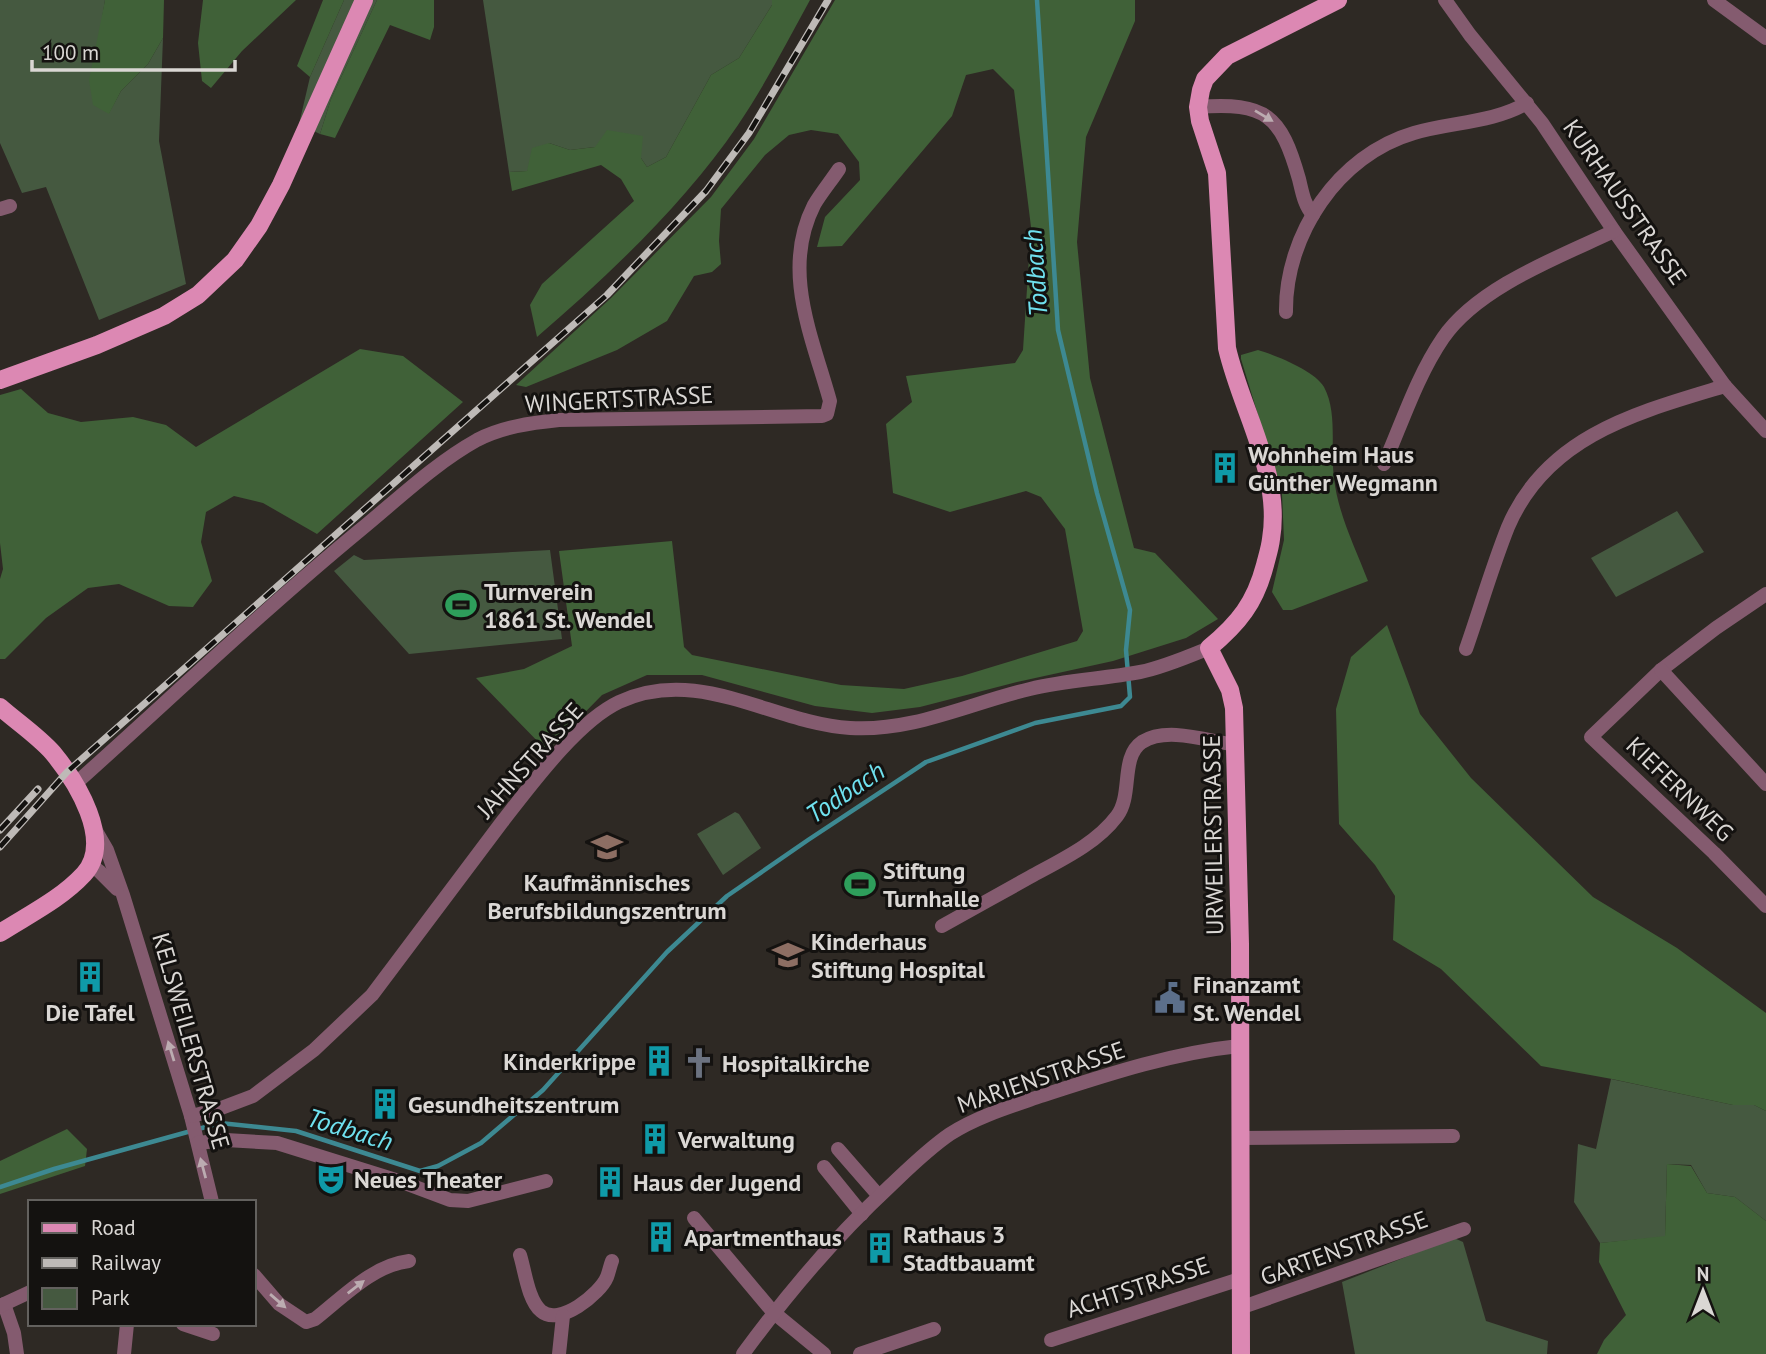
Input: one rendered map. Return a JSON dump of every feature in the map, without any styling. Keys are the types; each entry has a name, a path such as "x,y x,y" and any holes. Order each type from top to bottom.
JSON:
{"main road":[{"path":"0,380 164,316 198,295 235,260 259,226 281,185 364,0"},
{"path":"1209,648 1229,632 1250,606 1272,538 1272,499 1265,465 1227,348 1217,173 1198,107 1205,79 1227,56 1338,0"},
{"name":"URWEILERSTRASSE","path":"1209,648 1230,690 1236,745 1240,944 1241,1354"},
{"name":"KELSWEILERSTRASSE","path":"0,707 51,751 74,785 95,829"},
{"path":"0,933 55,898 85,873 96,846 95,829"}],"street":[{"name":"KURHAUSSTRASSE","path":"1445,0 1470,35 1527,103 1725,386 1766,431"},
{"path":"1714,0 1766,38"},
{"path":"1286,312 1288,274 1312,215 1338,181 1358,162 1383,145 1414,133 1507,113 1527,103"},
{"path":"1198,107 1243,107 1261,111 1276,123 1287,140 1306,204 1312,215"},
{"name":"WINGERTSTRASSE","path":"74,785 335,551 446,459 478,439 510,428 559,420 827,414 830,401 799,292 797,264 801,241 815,204 839,169"},
{"path":"1384,464 1433,354 1445,335 1466,314 1520,275 1614,231"},
{"path":"1466,649 1509,526 1536,482 1559,458 1595,433 1635,413 1725,386"},
{"path":"1766,594 1661,670 1766,784"},
{"name":"JAHNSTRASSE","path":"195,1130 216,1110 253,1096 344,1024 372,995 534,781 593,719 618,702 645,693 674,689 707,691 816,723 850,728 884,728 937,717 1046,685 1140,672 1170,664 1209,648"},
{"name":"KIEFERNWEG","path":"1661,670 1591,737 1704,843 1766,906"},
{"path":"942,926 1079,850 1105,830 1119,814 1127,792 1133,751 1140,743 1157,734 1236,745"},
{"name":"KELSWEILERSTRASSE","path":"95,829 107,850 123,895 195,1130 212,1200"},
{"name":"KELSWEILERSTRASSE","path":"90,865 123,895"},
{"name":"MARIENSTRASSE","path":"743,1354 773,1312 879,1196 923,1154 952,1133 984,1116 1062,1090 1143,1066 1218,1048 1239,1046"},
{"path":"195,1130 277,1143 450,1200 468,1200 546,1181"},
{"path":"1239,1138 1453,1136"},
{"path":"838,1149 879,1196"},
{"path":"824,1167 862,1214"},
{"path":"694,1218 773,1312 824,1354"},
{"name":"GARTENSTRASSE","path":"1240,1308 1464,1229"},
{"path":"520,1255 536,1306 543,1313 552,1316 563,1316 601,1286 612,1261"},
{"path":"256,1277 279,1304 306,1322 315,1319 379,1271 409,1261"},
{"name":"ACHTSTRASSE","path":"1051,1340 1240,1279"},
{"path":"17,1354 14,1333 2,1305 28,1293"},
{"path":"559,1354 563,1316"},
{"path":"124,1354 127,1326"},
{"path":"189,1326 213,1334"},
{"path":"860,1354 934,1329"}],"green space":[{"path":"0,0 105,0 102,18 109,113 121,91 148,64 163,38 159,141 186,284 99,320 46,187 22,193 0,143"},
{"path":"105,0 164,0 163,38 148,64 121,91 109,114 93,105 89,80"},
{"path":"203,0 296,0 242,51 211,88 202,81 198,43"},
{"path":"323,0 344,0 310,77 297,66"},
{"path":"344,0 377,0 331,99 320,134 299,124 310,77"},
{"path":"377,0 434,0 434,27 430,40 390,25 335,138 320,134 331,99"},
{"path":"483,0 772,0 772,5 739,58 711,75 666,157 647,167 641,158 595,147 570,150 549,143 527,171 509,172"},
{"path":"772,0 810,0 767,79 738,125 695,182 645,237 537,337 530,305 542,284 634,201 621,179 601,165 512,191 509,172 527,171 532,148 549,143 570,150 595,147 607,130 643,136 641,158 647,167 666,157 711,75 739,58 772,5"},
{"path":"835,0 1135,0 1135,21 1086,137 1077,242 1090,378 1134,548 1155,553 1218,619 1186,638 1113,661 920,707 872,713 815,706 702,675 647,675 602,695 547,751 476,678 524,669 572,646 559,551 672,541 684,647 692,655 841,685 904,689 962,676 1077,641 1083,631 1065,529 1041,497 1026,491 950,512 893,493 886,424 912,402 906,376 1015,363 1023,350 1031,227 1014,90 993,69 966,75 952,116 842,246 817,247 825,217 860,180 859,162 838,134 811,130 789,135 765,155 721,209 721,264 712,272 694,276 667,321 617,350 526,387 516,385 611,298 711,197 754,139"},
{"path":"360,349 403,356 463,402 317,534 263,503 234,496 206,512 201,542 212,581 193,607 169,606 119,584 88,588 46,618 5,659 0,659 0,579 3,569 0,543 0,395 21,389 48,413 81,422 133,417 166,425 196,447"},
{"path":"1258,350 1304,370 1324,387 1331,408 1333,467 1339,505 1368,581 1292,610 1283,610 1272,592 1284,540 1282,494 1241,359 1241,355"},
{"path":"1677,511 1704,552 1616,597 1591,558"},
{"name":"Turnverein 1861 St. Wendel","path":"550,550 562,639 409,654 334,571 354,555 364,560"},
{"path":"1387,625 1420,714 1471,778 1593,897 1677,948 1766,1013 1766,1111 1754,1105 1733,1105 1541,1066 1441,969 1393,940 1395,896 1375,865 1339,824 1336,709 1351,657"},
{"path":"735,812 761,848 723,875 697,834"},
{"path":"1611,1079 1733,1105 1754,1105 1766,1111 1766,1221 1735,1197 1707,1193 1691,1165 1667,1164 1665,1237 1600,1243 1574,1202 1578,1144 1596,1149"},
{"path":"67,1129 87,1149 85,1166 0,1194 0,1161"},
{"path":"1667,1164 1691,1166 1707,1193 1735,1197 1766,1221 1766,1354 1597,1354 1604,1340 1626,1315 1599,1262 1600,1243 1665,1236"},
{"path":"1454,1238 1463,1242 1486,1321 1548,1341 1547,1354 1355,1354 1342,1282"}],"waterway":[{"name":"Todbach","path":"0,1187 54,1169 220,1123 296,1131 420,1171 438,1166 481,1143 543,1090 667,952 727,896 808,840 926,762 1035,723 1121,706 1130,697 1126,650 1130,610 1097,493 1058,330 1037,0"}],"railway":[{"path":"0,847 67,772 607,295 706,191 749,133 828,0"},
{"path":"0,830 38,789"}],"place":[{"name":"Wohnheim Haus Günther Wegmann","path":"1225,468"},
{"name":"Turnverein 1861 St. Wendel","path":"461,605"},
{"name":"Kaufmännisches Berufsbildungszentrum","path":"607,847"},
{"name":"Stiftung Turnhalle","path":"860,884"},
{"name":"Kinderhaus Stiftung Hospital","path":"788,955"},
{"name":"Die Tafel","path":"90,977"},
{"name":"Finanzamt St. Wendel","path":"1170,998"},
{"name":"Kinderkrippe","path":"659,1061"},
{"name":"Hospitalkirche","path":"699,1063"},
{"name":"Gesundheitszentrum","path":"385,1104"},
{"name":"Verwaltung","path":"655,1139"},
{"name":"Neues Theater","path":"331,1179"},
{"name":"Haus der Jugend","path":"610,1182"},
{"name":"Apartmenthaus","path":"661,1237"},
{"name":"Rathaus 3 Stadtbauamt","path":"880,1248"}]}
